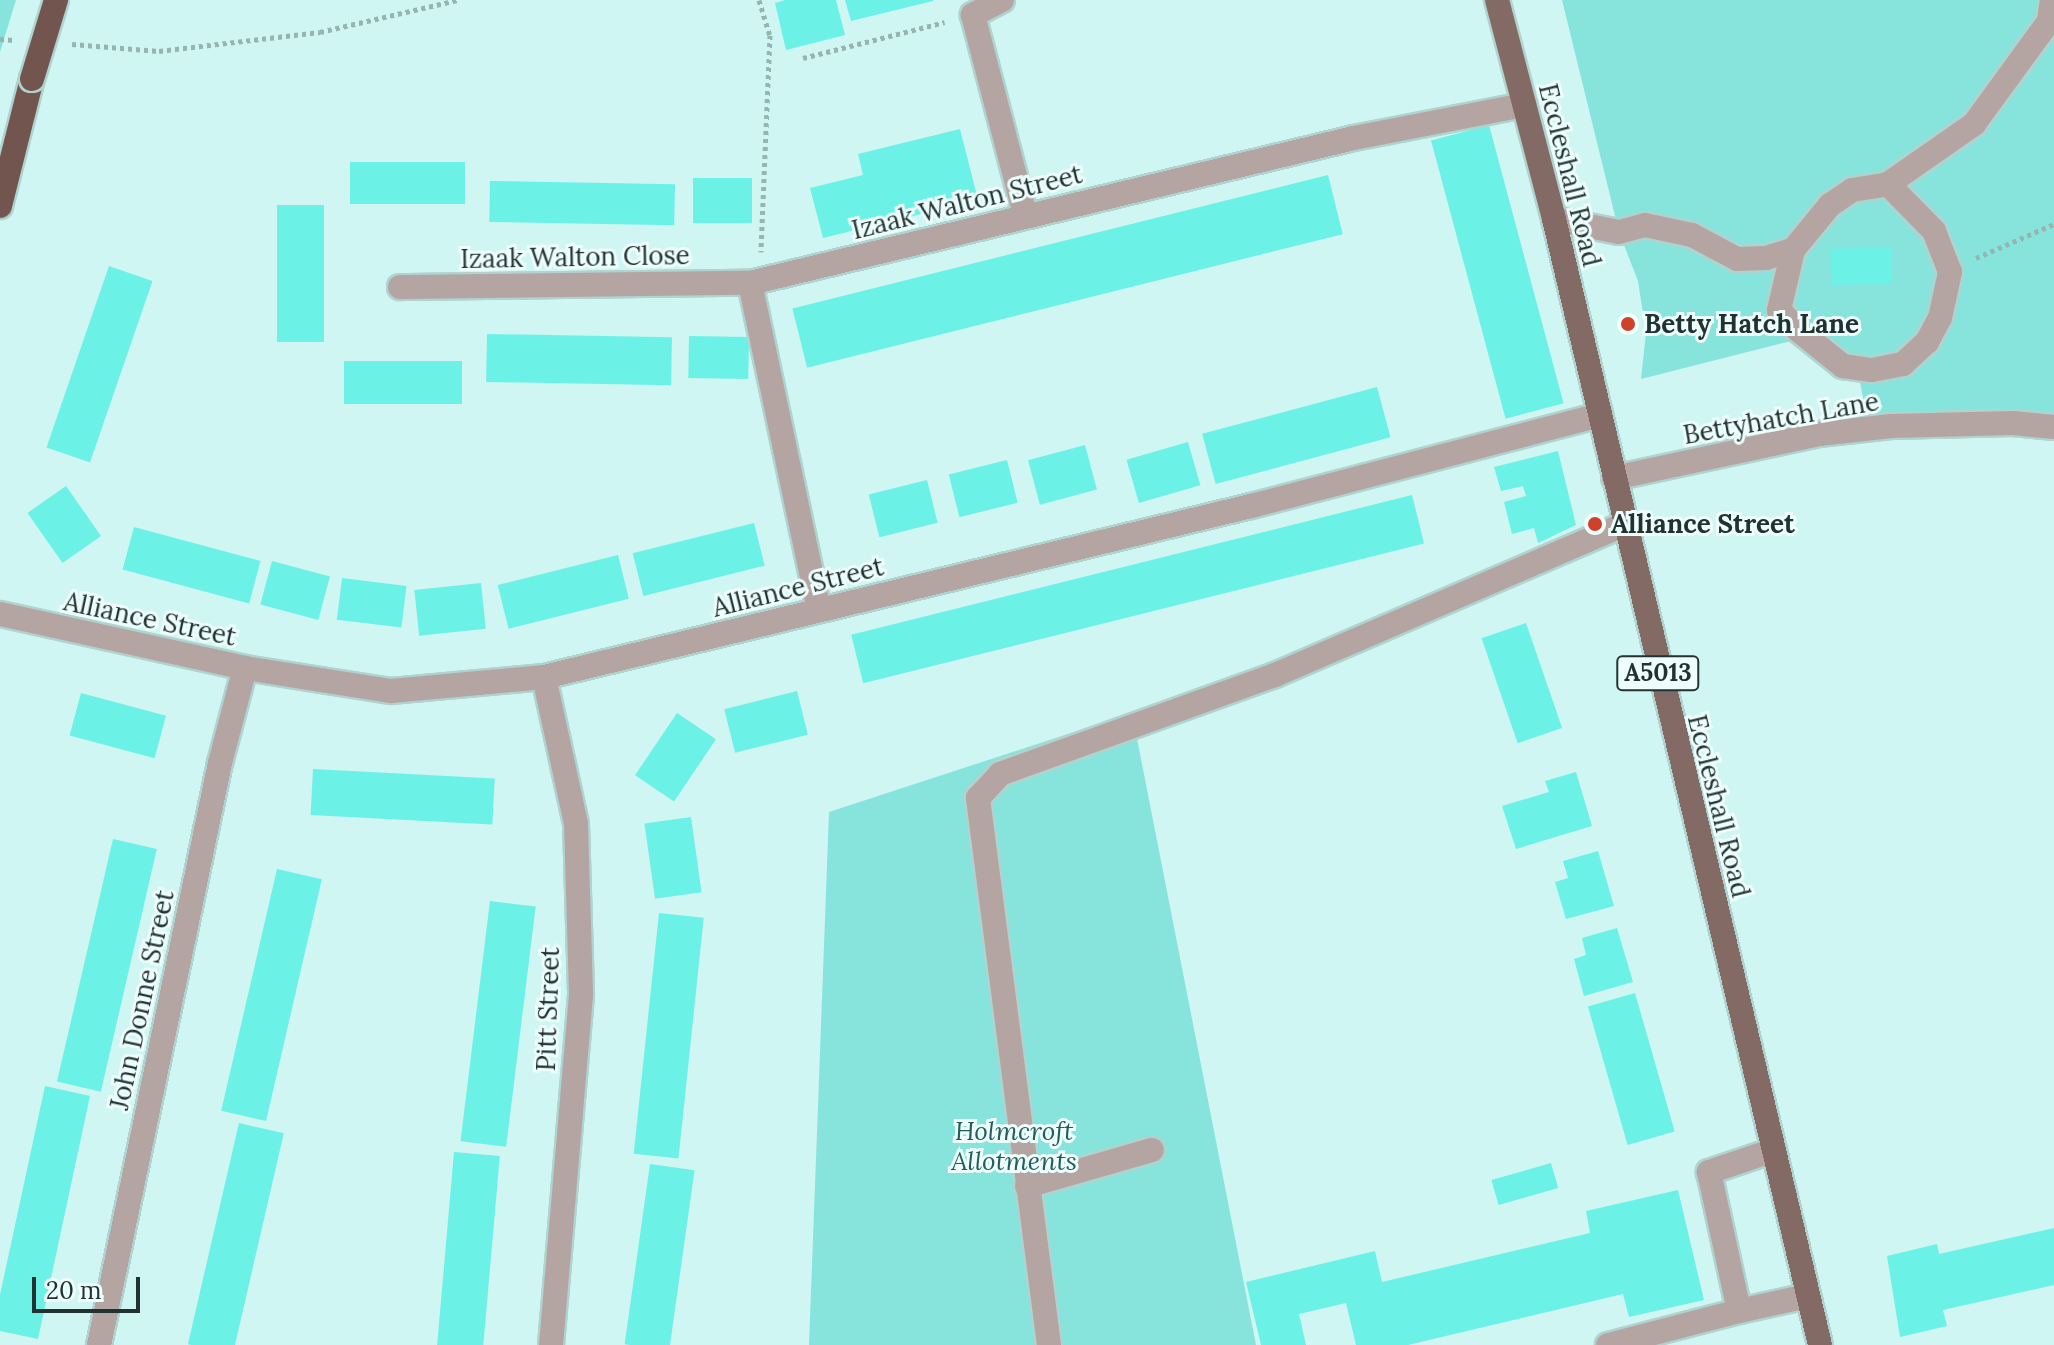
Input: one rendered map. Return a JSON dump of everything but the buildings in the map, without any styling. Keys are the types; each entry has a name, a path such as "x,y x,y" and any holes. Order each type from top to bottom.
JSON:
{"highway":[{"path":"0,206 32,79 56,0"}],"main road":[{"name":"Eccleshall Road","path":"1497,0 1554,219 1623,525 1820,1345"}],"street":[{"path":"1002,0 973,15 1025,215"},
{"path":"1888,184 1934,231 1950,272 1940,318 1927,342 1903,364 1872,370 1843,366 1820,351 1779,310 1793,250 1830,205 1852,190 1888,184 1974,124 2052,17"},
{"name":"Izaak Walton Street","path":"750,283 1354,138 1524,105"},
{"path":"1554,219 1619,232 1645,225 1692,235 1737,259 1766,258 1793,250"},
{"name":"Izaak Walton Close","path":"400,287 750,283"},
{"path":"750,283 819,610"},
{"name":"Alliance Street","path":"0,614 245,668 391,691 544,677 1600,415"},
{"name":"Bettyhatch Lane","path":"1614,478 1819,434 1907,426 2013,423 2054,427"},
{"path":"1049,1345 978,798 1000,774 1317,659 1623,525"},
{"name":"John Donne Street","path":"99,1345 220,763 245,668"},
{"name":"Pitt Street","path":"544,677 576,824 581,995 551,1345"},
{"path":"1027,1186 1152,1150"},
{"path":"1739,1311 1709,1172 1774,1150"},
{"path":"1608,1345 1807,1296"}],"path":[{"path":"59,43 159,51 320,32 458,0"},
{"path":"750,283 761,254 770,35 759,0"},
{"path":"803,58 973,15"},
{"path":"0,39 29,41"},
{"path":"1950,272 2025,233 2054,224"}],"green space":[{"path":"0,0 16,0 0,52"},
{"path":"1562,0 2054,0 2054,418 1867,419 1859,377 1791,341 1641,379 1646,333 1638,281 1619,232"},
{"name":"Holmcroft Allotments","path":"1132,713 1256,1345 809,1345 829,812"}],"place":[{"name":"Betty Hatch Lane","path":"1628,324"},
{"name":"Alliance Street","path":"1595,524"}]}
